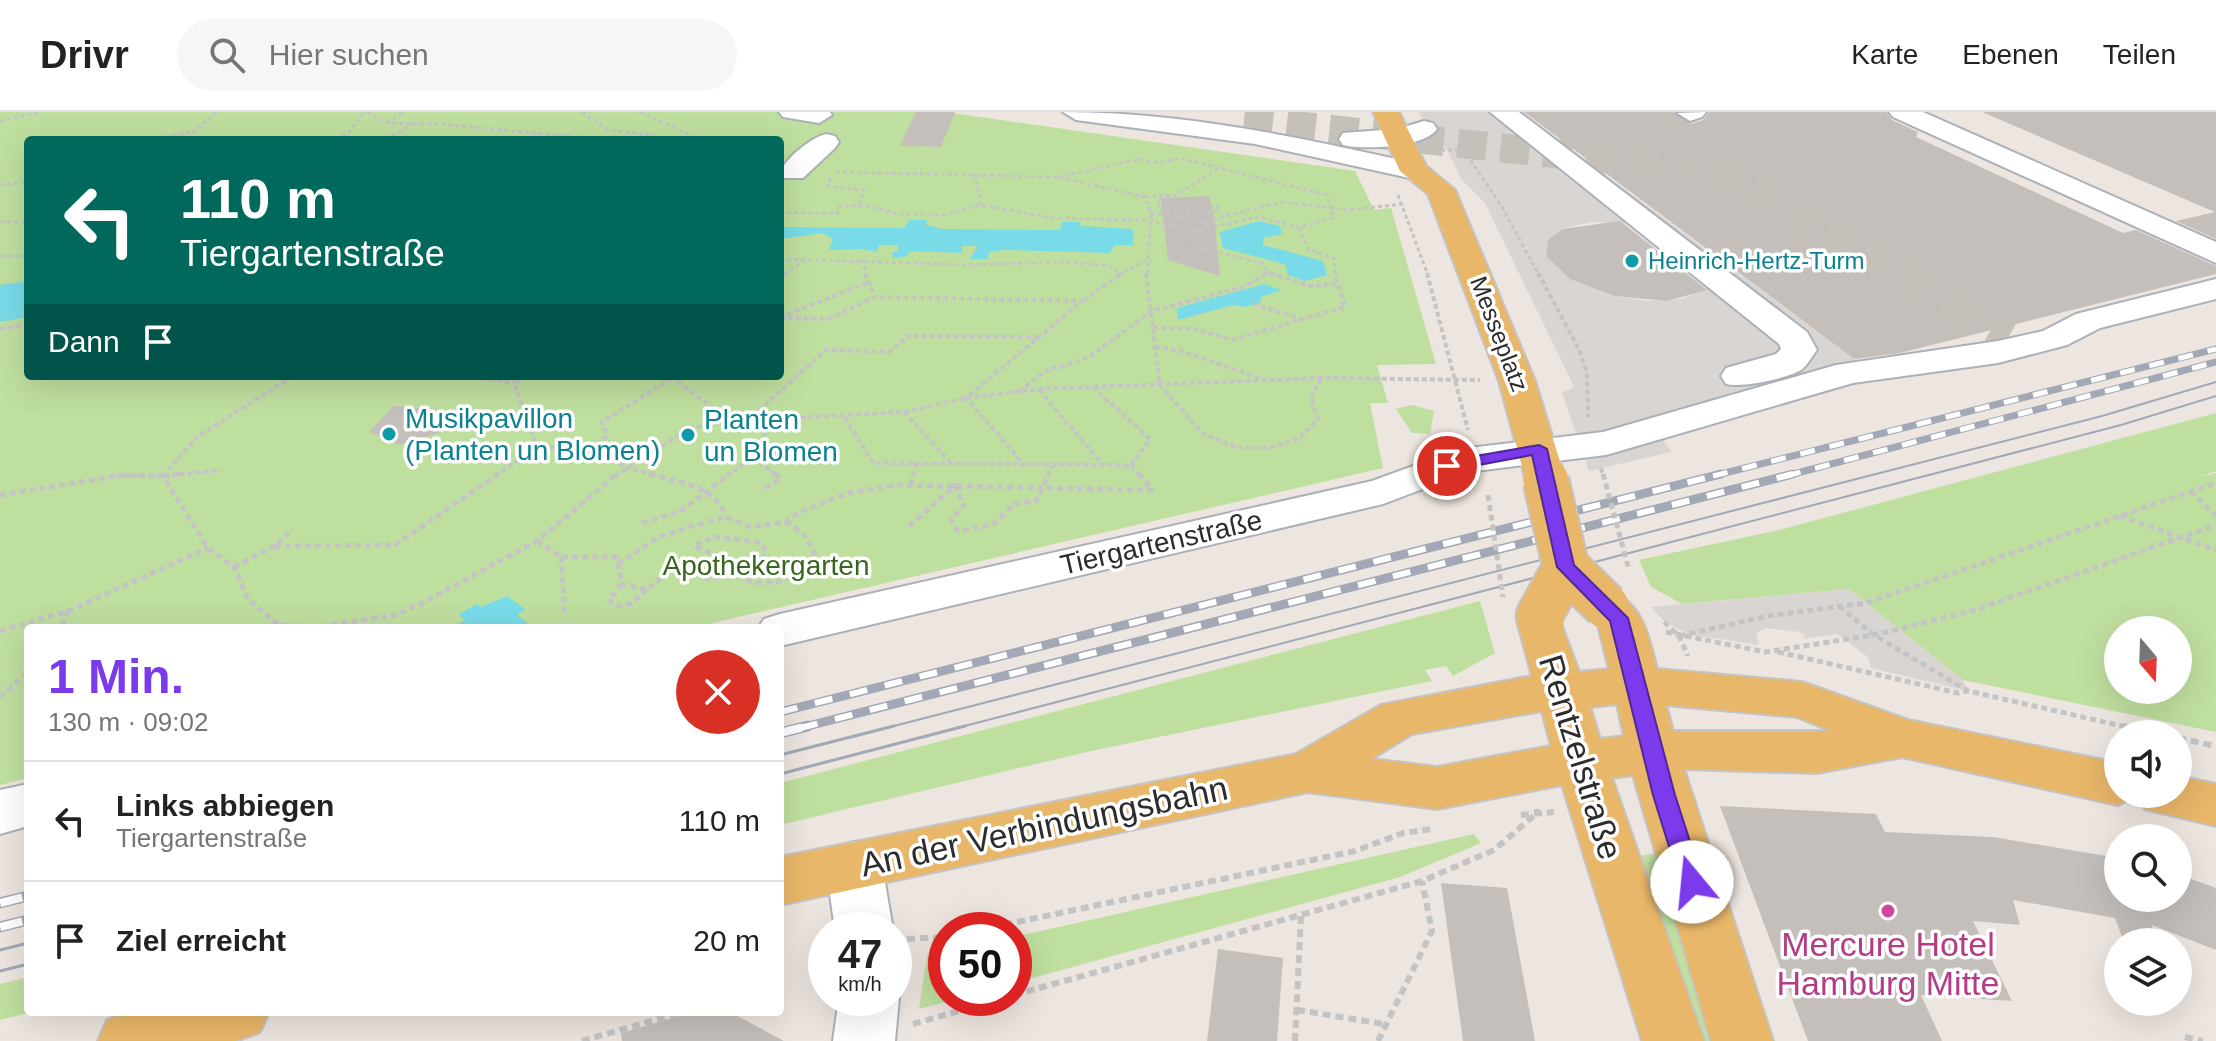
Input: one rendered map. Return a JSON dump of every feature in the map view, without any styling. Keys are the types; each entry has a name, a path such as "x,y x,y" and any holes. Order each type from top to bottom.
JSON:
{"main road":[{"path":"1386,112 1419,149"},
{"name":"Messeplatz","path":"1419,149 1441,190 1517,381 1543,465"},
{"path":"1543,465 1566,567 1619,592 1619,618 1653,752 1742,1041"},
{"name":"Rentzelstraße","path":"1523,613 1539,616 1566,567"},
{"name":"Rentzelstraße","path":"1523,613 1559,688 1673,1041"},
{"name":"An der Verbindungsbahn","path":"1308,772 1399,718 1559,688 1637,685 1730,691 1802,700 1902,738"},
{"path":"1902,738 2104,781"},
{"name":"An der Verbindungsbahn","path":"784,880 1308,772 1437,788 1581,760 1653,752 1708,748 1817,753 1902,738"},
{"path":"2192,800 2216,805"},
{"path":"129,1041 223,1016"}],"street":[{"path":"792,112 819,115"},
{"path":"1076,112 1249,123 1278,115"},
{"path":"1177,112 1419,149"},
{"path":"1503,112 1795,339 1799,350 1789,362 1623,409 1600,452"},
{"path":"1902,112 2216,254"},
{"path":"793,172 826,142"},
{"name":"Tiergartenstraße","path":"784,629 1383,491 1460,461 1543,465 1600,452 1849,373 2017,340 2055,338 2088,321 2216,289"},
{"path":"1766,397 1838,401 1946,377"},
{"path":"0,812 24,806"},
{"path":"854,865 861,912"}],"path":[{"path":"0,119 41,112"},
{"path":"171,136 194,131 218,112"},
{"path":"342,136 366,112 387,123 563,136"},
{"path":"387,123 403,112"},
{"path":"582,112 608,130 654,136"},
{"path":"640,112 691,136"},
{"path":"392,136 412,123"},
{"path":"192,136 194,131"},
{"path":"1471,441 1433,288 1403,204 1419,149 1464,150 1502,207 1580,351 1587,375 1588,420 1600,452 1619,592"},
{"path":"784,213 838,213 840,206 858,206 897,214 943,215 981,205 1053,218 1149,220 1190,232 1258,217 1299,227 1334,218 1327,195 1179,158 1159,163 1140,159 1058,177"},
{"path":"1146,199 1176,195 1218,168"},
{"path":"793,172 1058,177 1159,200 1161,212 1219,211"},
{"path":"832,172 828,186 864,190 858,206"},
{"path":"975,174 981,205"},
{"path":"0,185 24,182"},
{"path":"1146,199 1151,213 1145,261 1160,385 1203,434 1236,447 1269,448 1298,439 1318,419 1311,398 1321,378"},
{"path":"1151,213 1192,221 1228,216 1281,202 1348,210 1403,204"},
{"path":"1211,207 1218,207 1228,216"},
{"path":"1192,221 1192,245 1264,264 1268,272 1310,286 1336,284"},
{"path":"0,222 24,222"},
{"path":"1153,328 1196,329 1231,340 1345,307 1336,284 1334,258 1308,249 1299,227"},
{"path":"0,256 24,256"},
{"path":"784,259 863,259 970,265 1064,262 1110,266 1119,274"},
{"path":"863,259 867,283 875,297"},
{"path":"784,275 804,260"},
{"path":"966,398 1082,301 1119,274 1145,261"},
{"path":"1019,392 1046,371 1089,357 1152,311 1246,286 1268,272"},
{"path":"784,315 867,283"},
{"path":"784,317 828,319 875,297 1082,301"},
{"path":"1253,304 1302,319"},
{"path":"0,329 24,325"},
{"path":"747,421 826,350 889,352 908,336 1039,337"},
{"path":"1154,346 1181,351 1265,380"},
{"path":"338,624 395,615 537,541 626,467 690,428 732,421 904,412 966,398 1039,389 1321,378 1517,381"},
{"path":"163,476 198,436 287,380"},
{"path":"493,380 514,383 519,380"},
{"path":"591,447 607,436 602,422 665,380"},
{"path":"674,380 732,421"},
{"path":"514,383 537,447"},
{"path":"1092,387 1150,439 1131,465"},
{"path":"1039,389 1104,466"},
{"path":"966,398 1025,466"},
{"path":"904,412 953,464"},
{"path":"845,417 873,463 1131,465"},
{"path":"642,523 681,511 753,457 771,421"},
{"path":"275,546 395,545 537,447 591,447 626,467 707,491 721,503 726,517"},
{"path":"753,457 781,479 765,488"},
{"path":"911,485 916,464"},
{"path":"618,564 657,538 726,517 750,527 786,522 797,513 848,493 911,485 1152,490 1131,465"},
{"path":"955,486 964,505 951,520 958,531 992,525 1015,504 1036,501 1045,487 1051,466"},
{"path":"0,495 123,475 163,476 220,470"},
{"path":"163,476 181,500 208,548 234,567 248,599 271,624"},
{"path":"1968,691 1958,693 1776,652 1679,636 1767,616 1866,603 2216,483"},
{"path":"909,526 955,486"},
{"path":"2191,491 2216,516"},
{"path":"1488,495 1523,613"},
{"path":"2120,516 2216,550"},
{"path":"622,584 609,600 617,606 631,604 663,576 671,562 705,568 703,577 710,581 723,579 732,571 726,559 694,546 713,537 760,542 766,551 748,581 761,587 780,584 788,575 814,562 816,557 803,533 786,522"},
{"path":"1776,652 1874,635 1975,610 2216,525"},
{"path":"234,567 275,546 293,528"},
{"path":"537,541 561,557 616,557 622,584"},
{"path":"0,631 68,611 208,548"},
{"path":"561,557 565,611"},
{"path":"622,584 647,590"},
{"path":"1839,606 1874,635 1968,691 2104,722"},
{"path":"63,624 68,611"},
{"path":"0,697 24,676"},
{"path":"2192,741 2216,746"},
{"path":"1507,817 1561,812"},
{"path":"1032,990 1422,881 1494,850 1537,813"},
{"path":"1032,919 1355,851 1403,833 1448,826"},
{"path":"1378,1041 1384,1024 1428,945 1432,931 1422,881"},
{"path":"1295,1041 1301,915"},
{"path":"1297,1010 1384,1024"},
{"path":"866,1025 928,1013"},
{"path":"582,1041 668,1016"},
{"path":"2185,1037 2203,1041"}],"green space":[{"name":"Planten un Blomen","path":"0,112 946,112 1355,171 1374,210 1391,208 1436,364 1377,365 1388,403 1370,403 1383,468 708,624 24,624 24,779 0,785"},
{"path":"1412,405 1434,411 1430,434 1412,433 1396,409"},
{"path":"2216,413 2216,471 2200,477 2216,473 2216,732 2192,727 2192,720 2158,720 1963,680 1849,589 1682,604 1651,587 1639,560 1779,530"},
{"path":"1480,601 1495,653 1453,676 1446,666 1425,670 1432,681 1091,751 784,824 784,782"},
{"path":"1474,834 1481,843 1400,877 1032,978 1032,933"},
{"path":"1659,853 1715,1041 1702,1041 1640,856"},
{"path":"927,956 928,1007 919,1009"},
{"path":"24,978 24,1014 0,1020 0,984"}],"shaded area":[{"path":"1418,112 1521,112 1859,363 1651,418 1671,452 1589,471 1562,393 1574,387 1485,203 1462,180 1447,150","holes":["1591,222 1640,224 1683,237 1713,258 1718,266 1714,285 1682,299 1648,301 1614,296 1570,279 1546,255 1548,240 1561,229"]},
{"path":"1849,589 1963,680 1968,691 1871,668 1868,657 1837,634 1803,639 1805,635 1800,632 1765,628 1756,634 1759,645 1688,634 1665,622 1651,607"}],"water":[{"path":"910,220 927,220 926,225 942,229 1060,230 1062,222 1080,222 1080,226 1133,229 1133,245 1114,245 1110,253 1005,250 989,252 988,259 970,259 978,246 962,246 962,253 909,251 908,256 893,258 892,252 897,252 899,245 879,245 877,252 829,250 833,239 823,233 784,238 784,227 904,228"},
{"path":"1259,221 1280,226 1282,234 1263,238 1263,245 1323,261 1327,275 1305,281 1288,275 1285,264 1223,248 1220,232"},
{"path":"24,282 24,318 0,322 0,285"},
{"path":"1264,284 1282,290 1261,297 1260,303 1244,307 1234,305 1178,320 1177,308"},
{"path":"507,596 525,609 517,615 528,624 458,624 465,620 459,614 477,604 481,607"}],"building":[{"path":"916,112 955,112 941,147 900,146"},
{"path":"1524,112 1674,112 1691,124 1703,120 1709,112 1886,112 1892,120 1918,132 1916,137 2123,233 2136,230 2216,266 2216,274 1900,353 1854,359"},
{"path":"1982,112 2216,112 2216,239 2176,221 2215,212"},
{"path":"1209,196 1220,276 1168,260 1161,198"},
{"name":"Heinrich-Hertz-Turm","path":"1620,221 1707,290 1667,301 1614,296 1570,279 1546,256 1548,240 1562,229"},
{"path":"394,406 438,409 442,432 400,445 369,432"},
{"name":"Mercure Hotel Hamburg Mitte","path":"1720,806 1876,814 1885,832 1993,837 2104,856 2104,912 2192,912 2192,879 2216,888 2216,950 2192,941 2192,928 2160,928 2152,925 2153,928 2119,928 2115,918 2013,900 2020,925 1973,921 2012,1001 1921,995 1942,1041 1808,1041"},
{"path":"1441,883 1507,888 1535,1041 1463,1041"},
{"path":"1218,949 1283,958 1277,1041 1207,1041"},
{"path":"679,1016 737,1016 784,1041 622,1041 621,1033"}],"tunnel":[{"path":"1244,120 1724,172 1902,275"},
{"path":"1899,273 2009,336"}],"tram line":[{"path":"886,728 2102,416 2216,382"},
{"path":"957,728 2121,425 2216,396"},
{"path":"784,754 894,726"},
{"path":"784,773 965,726"},
{"path":"0,950 24,944"},
{"path":"0,971 24,965"}],"railway":[{"path":"1713,476 2216,349"},
{"path":"1786,476 2216,362"},
{"path":"784,711 1721,474"},
{"path":"800,728 1793,474"},
{"path":"800,728 808,726"},
{"path":"784,732 800,728"},
{"path":"0,903 24,897"},
{"path":"0,927 24,921"}],"place":[{"name":"Heinrich-Hertz-Turm","path":"1632,261"},
{"name":"Musikpavillon (Planten un Blomen)","path":"389,434"},
{"name":"Planten un Blomen","path":"688,435"},
{"name":"Mercure Hotel Hamburg Mitte","path":"1888,911"}],"route":[{"path":"1447,466 1460,461 1539,449 1566,567 1619,618 1664,795 1692,882"}],"park label":[{"name":"Apothekergarten","path":"766,565"}]}
